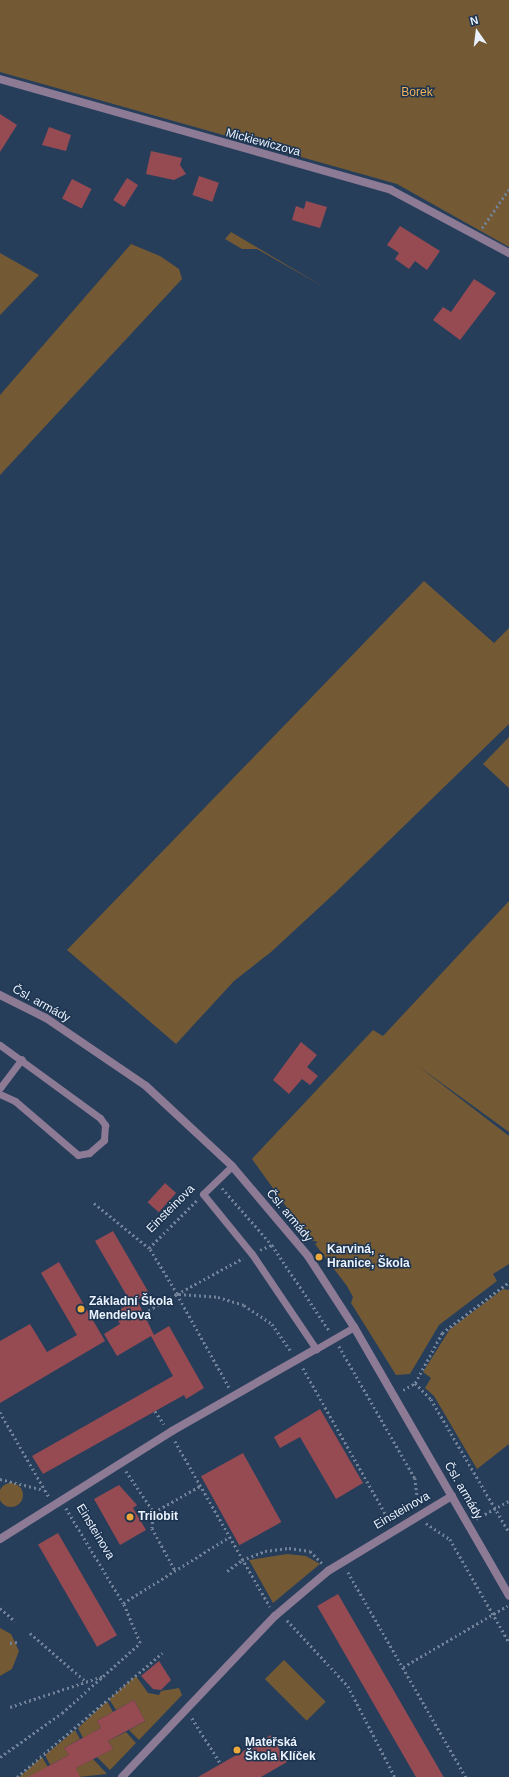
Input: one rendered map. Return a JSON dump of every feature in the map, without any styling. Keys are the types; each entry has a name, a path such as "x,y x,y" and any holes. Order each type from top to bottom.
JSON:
{"street":[{"name":"Mickiewiczova","path":"0,79 391,190 509,253"},
{"name":"Čsl. armády","path":"0,995 46,1018 146,1086 232,1166 308,1256 354,1327 509,1595"},
{"name":"Einsteinova","path":"61,1499 170,1432 316,1349"},
{"name":"Einsteinova","path":"122,1777 275,1616 328,1572 394,1529 452,1496"},
{"path":"0,1539 61,1499"}],"lane":[{"path":"0,1045 22,1059 100,1118 105,1125 104,1140 89,1153 78,1155 15,1101 0,1094"},
{"path":"0,1088 22,1059"},
{"name":"Einsteinova","path":"203,1194 232,1166"},
{"path":"203,1194 252,1254 316,1349"},
{"name":"Einsteinova","path":"316,1349 354,1327"}],"path":[{"path":"475,236 509,189"},
{"path":"216,1181 272,1245"},
{"name":"Einsteinova","path":"203,1194 149,1248 177,1294 234,1396"},
{"path":"94,1203 149,1248"},
{"path":"394,1396 414,1383 442,1333 509,1282"},
{"path":"144,1313 177,1294 218,1297 244,1305 272,1324 298,1359 394,1529"},
{"path":"414,1383 431,1399 509,1532"},
{"path":"155,1411 170,1432 275,1616 287,1620 348,1686 395,1777"},
{"path":"0,1412 53,1504"},
{"path":"0,1423 5,1420"},
{"path":"121,1462 154,1512 152,1528 175,1570"},
{"path":"0,1479 45,1490"},
{"path":"154,1512 200,1486"},
{"name":"Einsteinova","path":"61,1499 123,1603 140,1643 104,1676"},
{"path":"468,1524 509,1501"},
{"path":"419,1526 426,1522 450,1539 509,1642"},
{"path":"123,1603 229,1537"},
{"path":"227,1571 242,1560 265,1551 289,1548 310,1552 328,1572"},
{"path":"342,1575 353,1567"},
{"path":"348,1571 466,1777"},
{"path":"403,1667 509,1605"},
{"path":"0,1608 15,1621"},
{"path":"287,1620 292,1615"},
{"path":"30,1633 85,1680"},
{"path":"10,1643 17,1642"},
{"path":"17,1777 162,1653"},
{"path":"10,1708 85,1680 104,1676"},
{"path":"0,1757 62,1713 104,1676"},
{"path":"185,1710 221,1764"}],"green space":[{"name":"Borek","path":"0,0 509,0 509,247 397,184 0,72"},
{"path":"231,232 324,287 257,249 242,249 225,239"},
{"path":"131,244 160,256 179,269 182,279 0,475 0,395"},
{"path":"0,253 39,275 0,315"},
{"path":"424,581 494,643 509,628 509,724 336,892 271,952 234,981 176,1044 67,950"},
{"path":"509,737 509,788 483,764"},
{"path":"509,901 509,1132 418,1066 509,1136 509,1264 493,1274 497,1281 439,1325 410,1374 396,1375 351,1303 353,1297 347,1286 315,1244 318,1242 311,1240 252,1159 373,1030 383,1036"},
{"path":"503,1289 509,1290 509,1444 477,1469 434,1396 425,1388 431,1378 423,1372 450,1329"},
{"path":"11,1483 16,1484 22,1490 22,1500 16,1506 11,1507 6,1506 0,1500 -1,1495 0,1490 6,1484"},
{"path":"287,1554 306,1556 320,1564 273,1603 249,1560"},
{"path":"0,1628 11,1634 19,1651 12,1669 0,1676"},
{"path":"284,1660 326,1702 307,1721 265,1679"},
{"path":"136,1676 148,1693 159,1695 161,1691 179,1688 182,1695 139,1740 129,1730 145,1721 134,1700 116,1710 109,1699"},
{"path":"107,1701 113,1712 97,1721 101,1728 83,1738 78,1728"},
{"path":"75,1730 80,1739 64,1748 69,1755 50,1765 45,1755"},
{"path":"126,1732 136,1743 110,1770 97,1757 113,1749 108,1741"},
{"path":"42,1757 48,1767 32,1777 19,1777"},
{"path":"93,1759 107,1774 78,1777 76,1768"}],"building":[{"path":"0,114 17,125 0,152"},
{"path":"49,127 71,135 66,151 42,145"},
{"path":"151,151 182,158 180,165 186,174 174,180 146,174"},
{"path":"199,176 219,183 212,202 192,195"},
{"path":"127,178 138,185 124,207 113,200"},
{"path":"72,179 92,189 82,209 62,199"},
{"path":"306,201 327,207 320,228 292,220 296,206 304,209"},
{"path":"400,226 440,251 427,270 415,261 409,269 395,259 399,253 387,245"},
{"path":"474,279 496,293 460,340 433,320 443,307 451,312"},
{"path":"301,1042 317,1055 307,1067 318,1076 310,1085 302,1079 289,1094 273,1080"},
{"path":"165,1183 176,1193 159,1212 148,1202"},
{"path":"113,1231 149,1293 137,1300 154,1335 169,1326 204,1388 186,1399 184,1395 43,1474 32,1456 173,1376 151,1336 117,1356 104,1334 120,1324 114,1313 131,1303 95,1241"},
{"path":"59,1262 105,1341 0,1403 0,1341 30,1324 47,1352 77,1335 41,1273"},
{"path":"320,1409 363,1483 336,1499 300,1437 280,1448 274,1437"},
{"path":"243,1453 281,1522 239,1545 201,1476"},
{"path":"119,1485 137,1505 133,1508 146,1530 120,1545 94,1499"},
{"path":"58,1533 117,1635 97,1647 38,1544"},
{"path":"338,1594 444,1777 416,1777 317,1606"},
{"path":"159,1661 171,1680 161,1690 153,1689 141,1676"},
{"path":"134,1700 145,1721 108,1741 113,1749 76,1768 80,1777 28,1777 69,1755 64,1748 101,1728 97,1721"},
{"path":"271,1735 287,1762 261,1777 198,1777"}],"place":[{"name":"Karviná, Hranice, Škola","path":"319,1257"},
{"name":"Základní Škola Mendelova","path":"81,1309"},
{"name":"Trilobit","path":"130,1517"},
{"name":"Mateřská Škola Klíček","path":"237,1750"}]}
